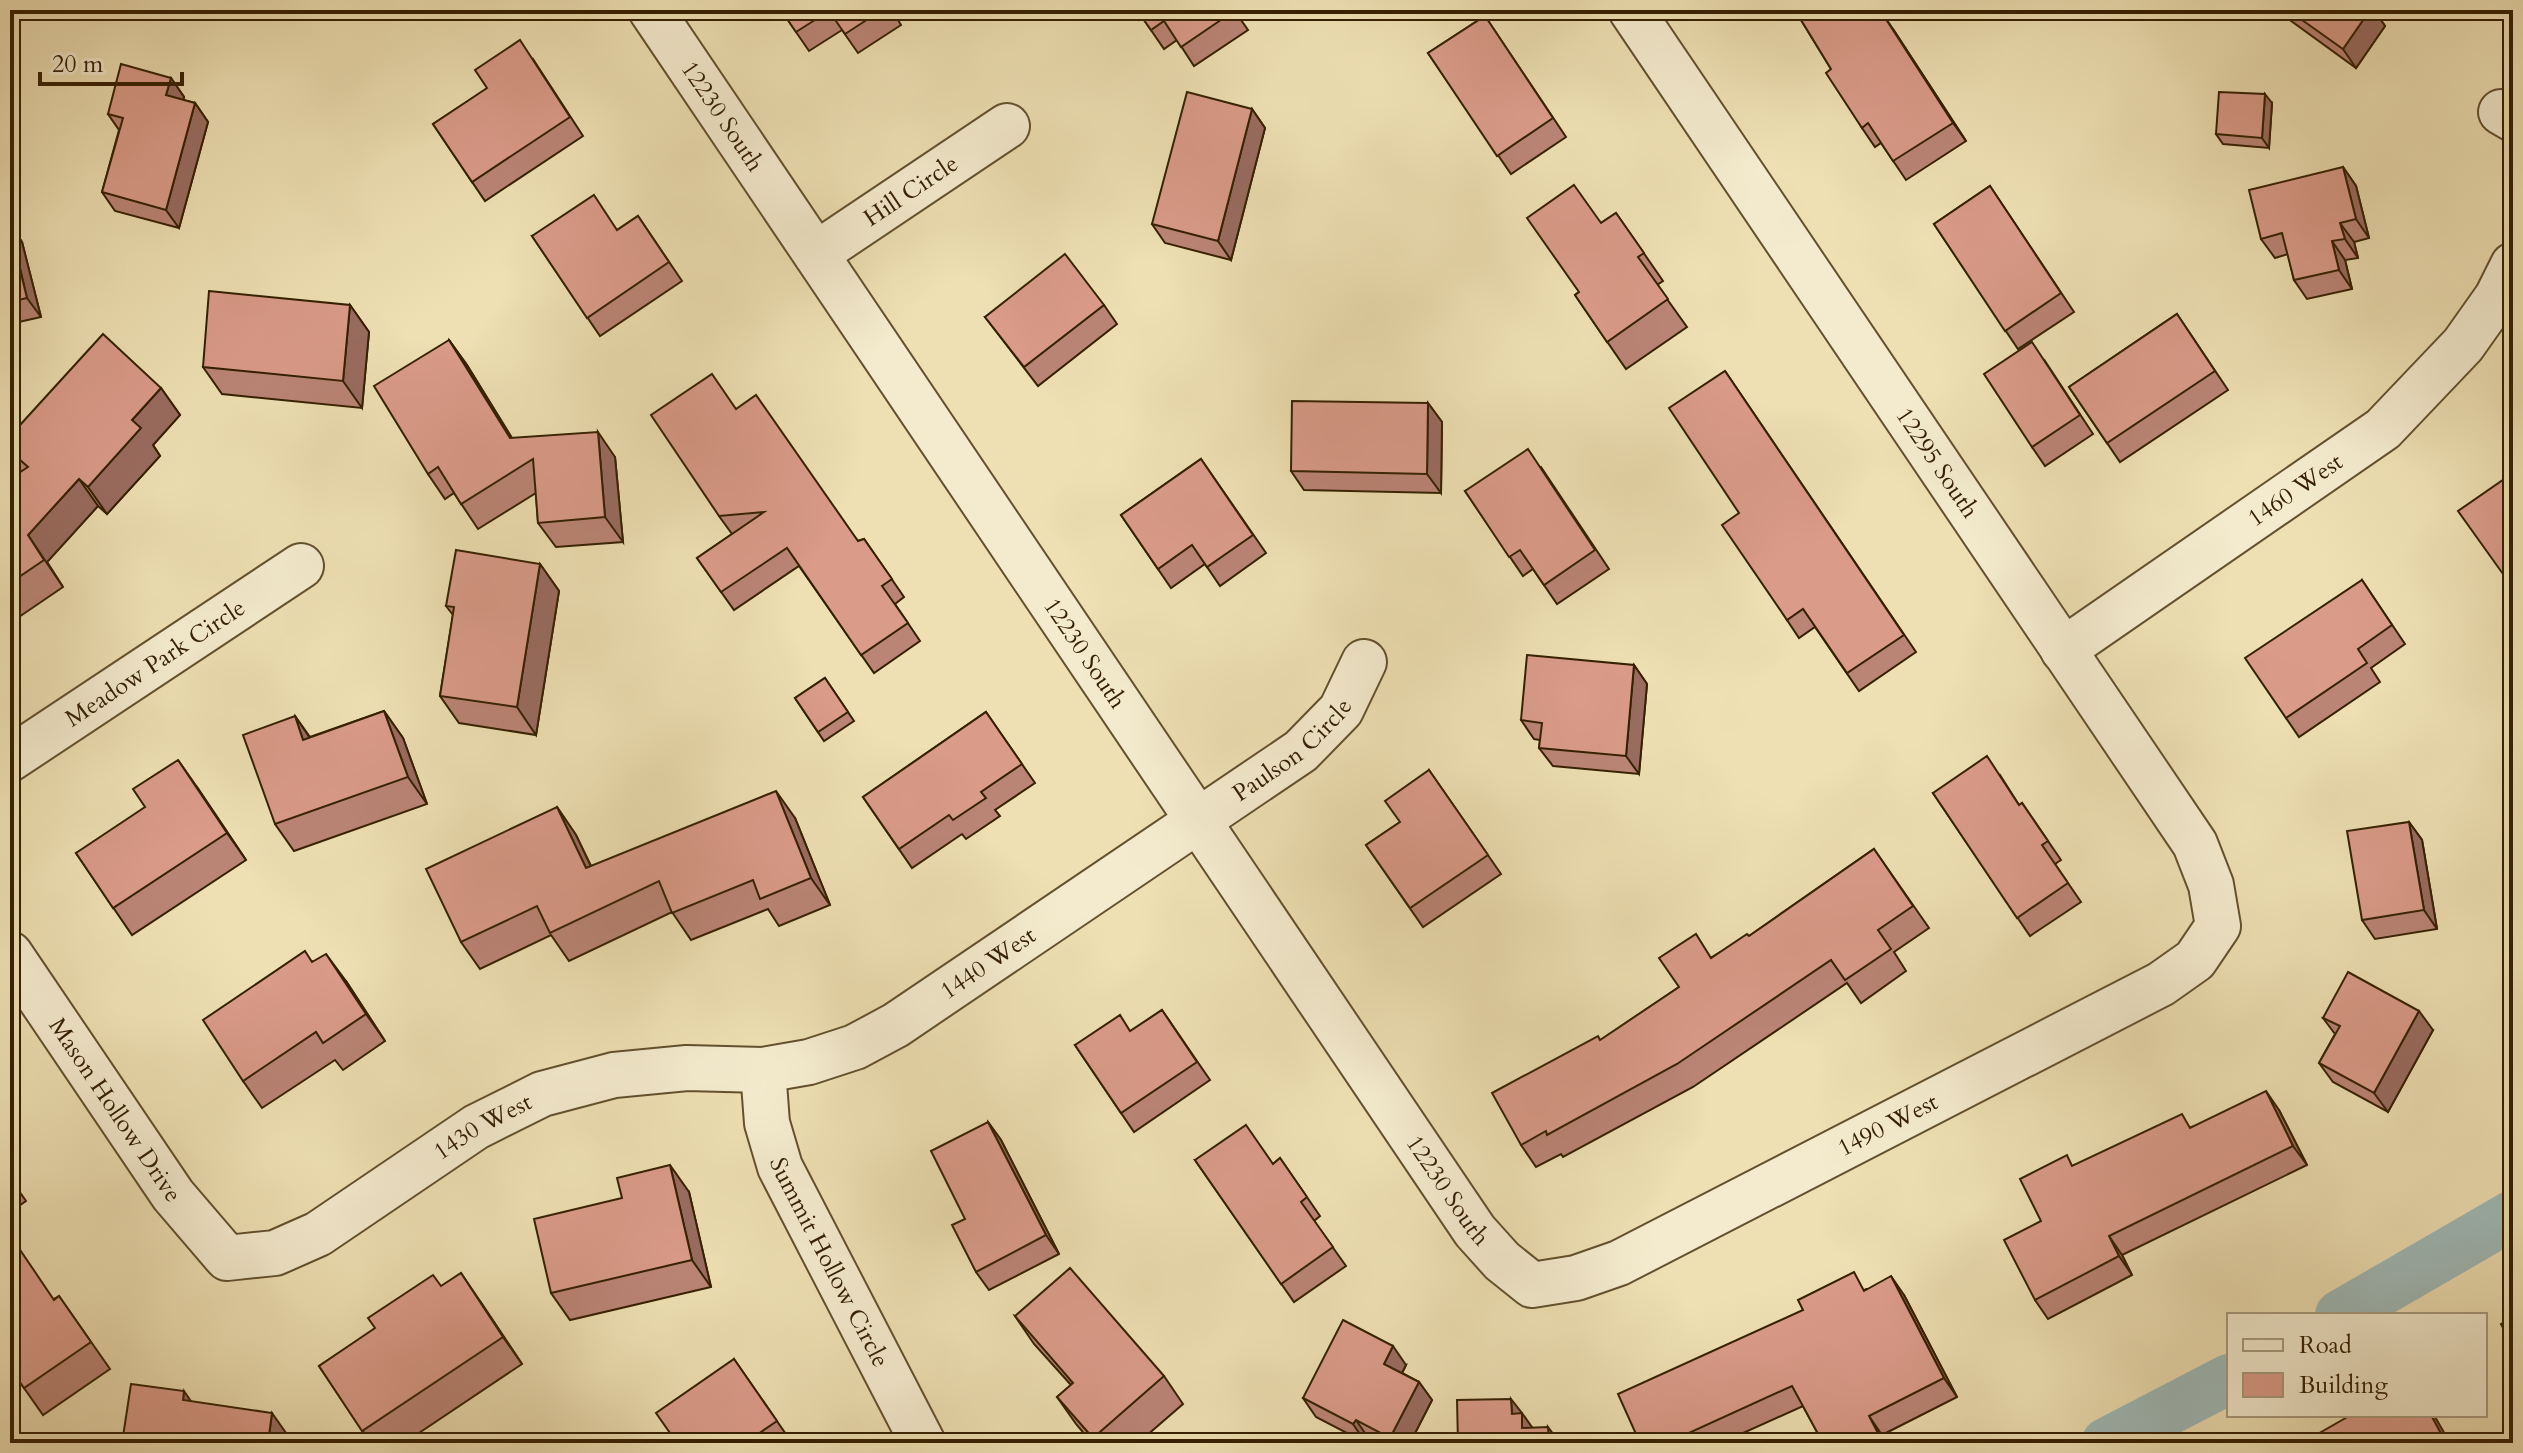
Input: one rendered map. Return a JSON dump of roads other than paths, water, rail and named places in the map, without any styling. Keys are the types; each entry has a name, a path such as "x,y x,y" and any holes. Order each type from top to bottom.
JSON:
{"street":[{"name":"12230 South","path":"651,10 1475,1231 1502,1261 1532,1285"},
{"name":"12295 South","path":"1631,10 2195,844 2211,885 2218,926"},
{"name":"Hill Circle","path":"816,254 1007,126"},
{"name":"1460 West","path":"2063,650 2383,429 2463,345 2508,290"},
{"name":"Meadow Park Circle","path":"10,759 301,566"},
{"name":"Paulson Circle","path":"1199,821 1301,751 1341,710 1364,662"},
{"name":"1440 West","path":"763,1070 832,1055 855,1047 896,1025 1199,821"},
{"name":"1490 West","path":"1532,1285 1576,1278 1619,1263 2161,984 2195,960 2218,926"},
{"name":"Mason Hollow Drive","path":"10,954 173,1195 227,1258"},
{"name":"1430 West","path":"227,1258 275,1253 318,1234 476,1127 542,1094 614,1075 687,1068 763,1070"},
{"name":"Summit Hollow Circle","path":"763,1070 767,1123 780,1167 923,1443"}],"waterway":[{"path":"2343,1313 2513,1215"},
{"path":"2106,1443 2227,1380"}]}
